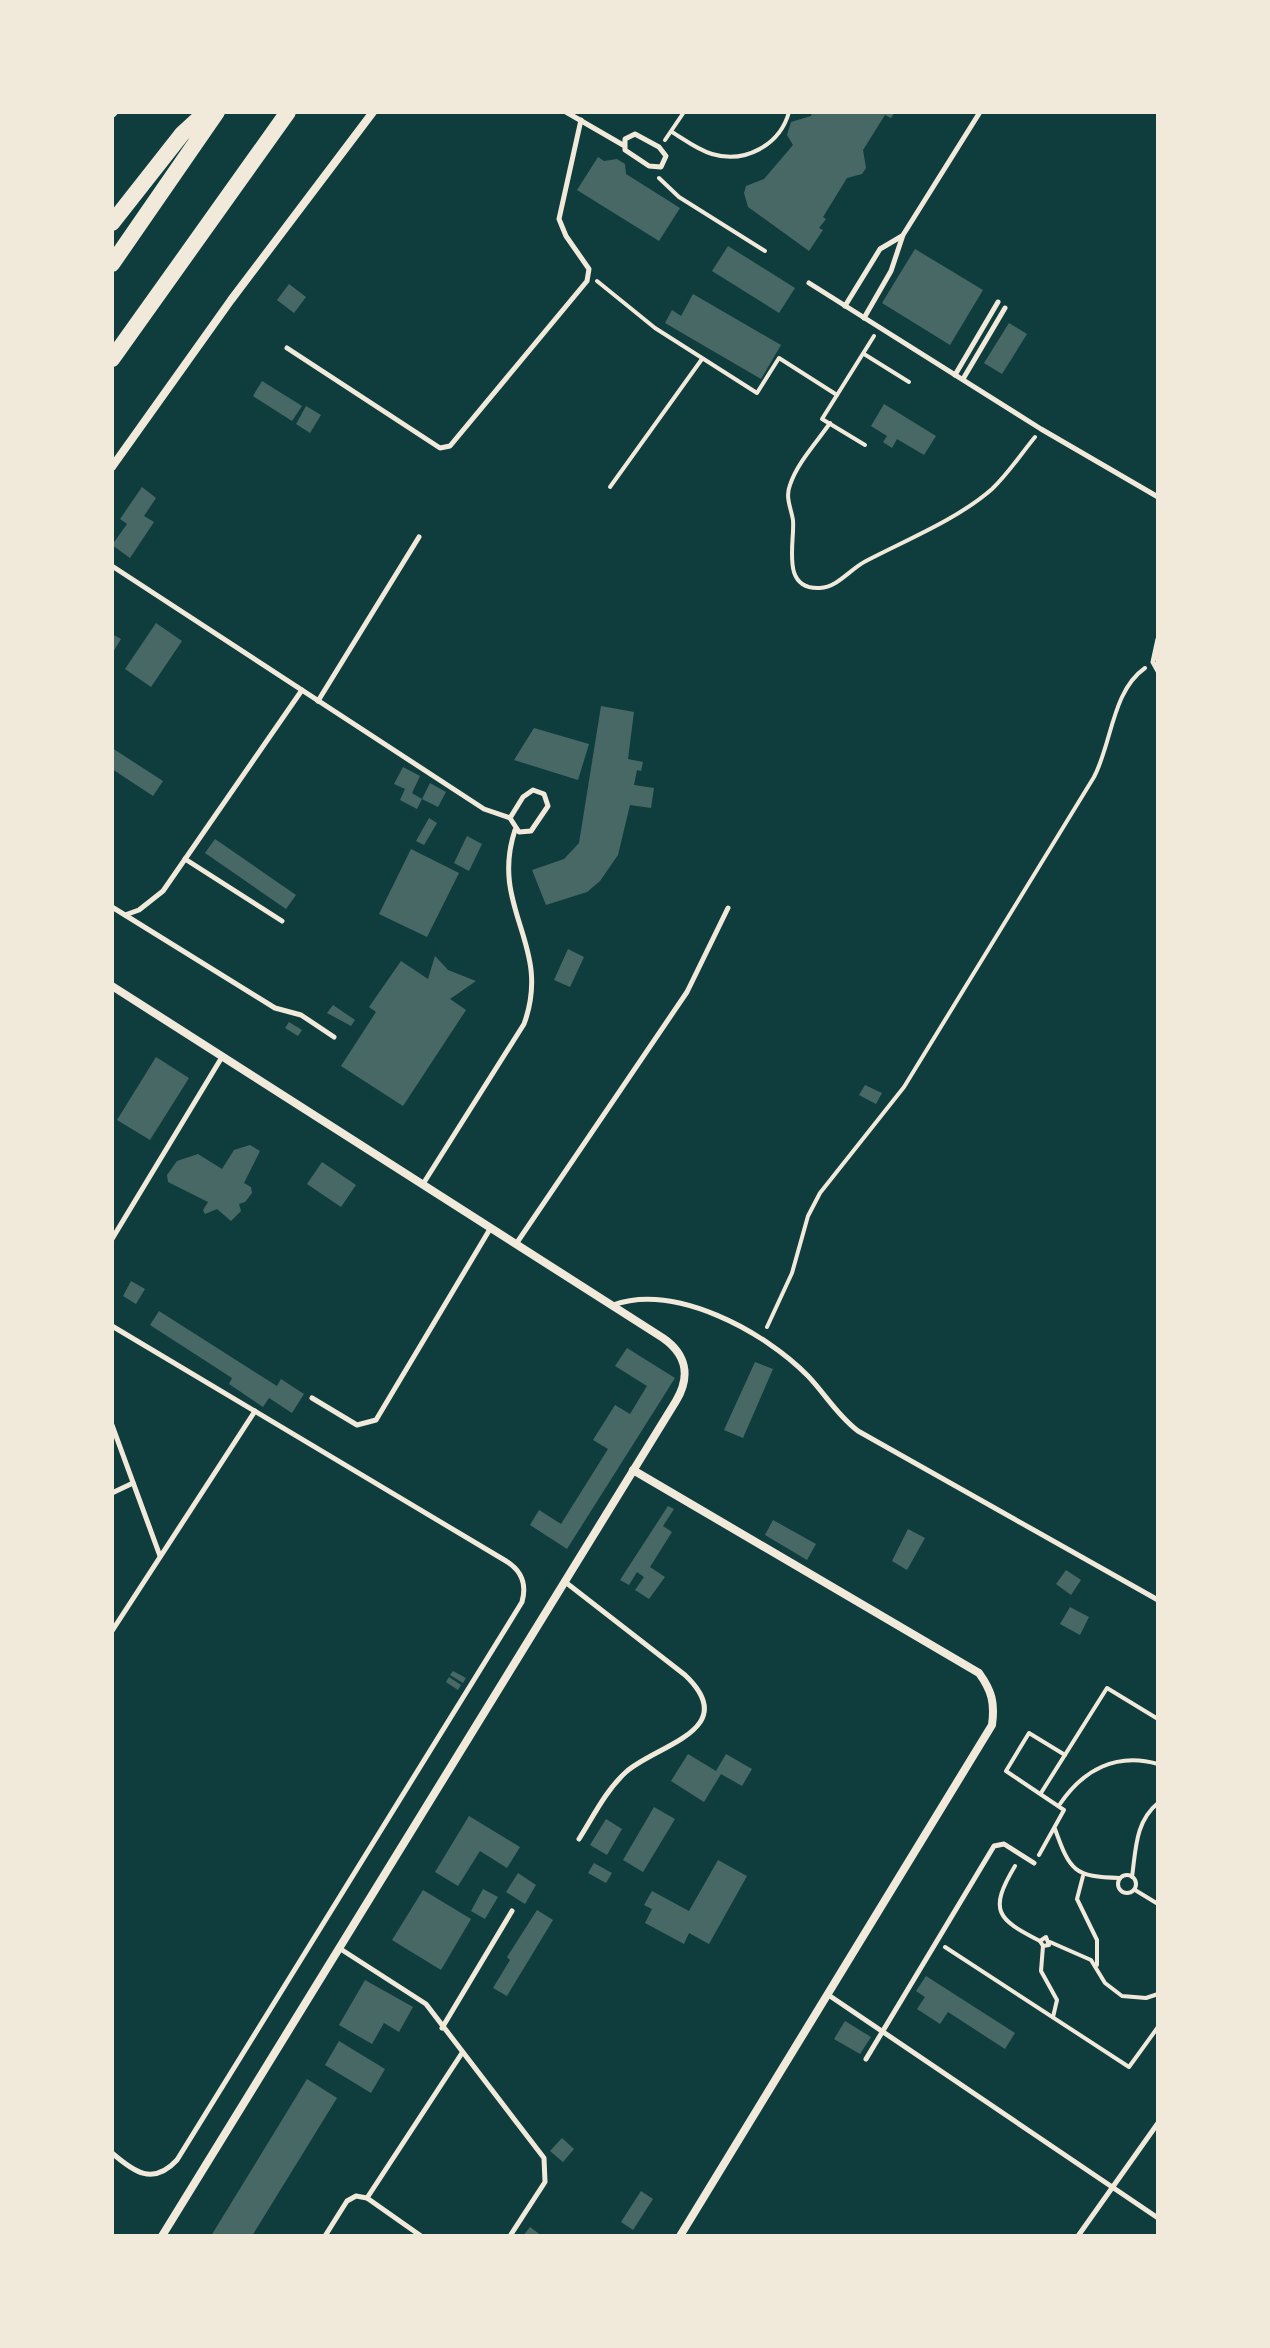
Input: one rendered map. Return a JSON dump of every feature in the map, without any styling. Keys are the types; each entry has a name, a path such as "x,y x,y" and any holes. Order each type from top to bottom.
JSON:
{"highway":[{"path":"112,223 182,134 206,112"},
{"path":"112,264 217,112"},
{"path":"112,359 288,112"}],"street":[{"path":"112,467 222,313 373,112"},
{"path":"112,986 675,1346 686,1373 684,1388 162,2236"},
{"path":"633,1470 979,1673 990,1688 995,1706 992,1725 680,2236"}],"lane":[{"path":"566,112 623,145 629,154 654,168 661,167 666,156 659,147 635,134 629,135 623,145"},
{"path":"864,318 896,259 903,235 980,112"},
{"path":"287,348 445,448 454,443 589,275 559,219 581,120"},
{"path":"845,306 880,249 903,235"},
{"path":"809,283 1041,429 1158,497"},
{"path":"955,375 998,302"},
{"path":"963,380 1005,308"},
{"path":"318,701 419,537"},
{"path":"112,566 484,809 510,818 515,830 509,848 508,887 531,959 531,1003 524,1024 423,1184"},
{"path":"1158,639 1153,662 1158,671"},
{"path":"125,915 152,901 185,859 302,690"},
{"path":"510,818 527,793 539,791 547,800 546,812 531,831 515,830"},
{"path":"185,859 282,921"},
{"path":"112,907 275,1008 301,1015 334,1037"},
{"path":"516,1244 687,992 728,908"},
{"path":"112,1239 222,1057"},
{"path":"312,1398 357,1425 376,1420 491,1228"},
{"path":"612,1305 631,1298 672,1300 720,1317 798,1367 830,1407 858,1431 1158,1600"},
{"path":"112,1326 514,1566 524,1583 522,1602 177,2160 158,2175 146,2176 134,2172 112,2153"},
{"path":"112,1631 255,1411"},
{"path":"112,1425 160,1557"},
{"path":"112,1447 117,1438"},
{"path":"112,1493 133,1483"},
{"path":"564,1581 685,1675 699,1688 704,1705 701,1722 690,1736 646,1757 621,1776 579,1839"},
{"path":"866,2059 994,1846 1004,1844 1034,1863"},
{"path":"442,2028 512,1911"},
{"path":"338,1947 420,1998 539,2151 546,2166 545,2182 510,2236"},
{"path":"827,1994 1158,2218"},
{"path":"367,2198 462,2053"},
{"path":"1078,2236 1158,2123"},
{"path":"325,2236 347,2201 356,2196 367,2198 421,2236"}],"path":[{"path":"659,147 684,112"},
{"path":"672,132 708,153 735,157 760,149 772,141 789,112"},
{"path":"654,168 671,192 765,251"},
{"path":"589,275 655,328 757,393 779,358 837,395"},
{"path":"865,445 822,419 880,328"},
{"path":"863,354 909,382"},
{"path":"610,487 703,358"},
{"path":"830,423 788,489 793,520 792,571 801,583 815,588 830,587 866,561 899,547 981,498 999,482 1041,429"},
{"path":"760,1340 780,1305 808,1216 820,1193 904,1087 1094,777 1128,685 1153,662"},
{"path":"1041,1793 1107,1688 1158,1719"},
{"path":"1034,1863 1064,1813 1060,1804 1006,1771 1029,1733 1065,1755"},
{"path":"1060,1804 1086,1774 1104,1764 1124,1760 1158,1764"},
{"path":"1135,1890 1136,1883 1132,1877 1138,1832 1148,1811 1158,1803"},
{"path":"1055,1828 1070,1865 1083,1876 1132,1877"},
{"path":"1021,1855 999,1895 999,1912 1010,1926 1042,1944 1050,1942 1076,1951 1097,1965"},
{"path":"1083,1876 1077,1899 1097,1940 1097,1965 1105,1983 1122,1996 1146,1998 1158,1994"},
{"path":"1120,1878 1118,1886 1123,1893 1135,1890 1158,1904"},
{"path":"937,1941 1129,2067 1158,2027"},
{"path":"1042,1944 1041,1971 1057,2000 1053,2017"}],"building":[{"path":"812,112 895,112 891,118 885,115 863,150 866,168 862,174 847,178 823,217 826,219 819,228 823,230 809,251 748,207 744,193 746,186 764,179 793,145 787,135 791,122 811,116"},
{"path":"598,157 604,161 617,159 625,164 626,174 680,208 659,241 577,190"},
{"path":"728,246 795,288 779,313 712,271"},
{"path":"915,249 983,290 950,345 882,303"},
{"path":"289,284 306,297 294,313 277,300"},
{"path":"693,294 781,345 761,379 665,323 672,310 681,316"},
{"path":"1009,323 1027,334 1002,374 984,363"},
{"path":"262,381 302,406 292,421 253,396"},
{"path":"884,404 936,436 924,455 897,439 892,448 883,442 887,436 871,426"},
{"path":"306,406 321,415 310,433 296,424"},
{"path":"142,487 156,498 144,516 154,522 130,558 112,545 127,524 120,519"},
{"path":"156,623 182,641 151,687 125,669"},
{"path":"112,634 121,639 112,654"},
{"path":"601,706 634,712 628,759 643,762 641,771 637,770 634,785 654,788 651,808 630,805 618,855 600,881 587,892 546,905 532,870 564,859 579,843"},
{"path":"534,728 589,744 578,780 514,760"},
{"path":"112,748 163,781 153,796 112,769"},
{"path":"403,767 420,776 412,793 422,799 417,809 400,800 405,789 394,784"},
{"path":"430,783 446,792 438,807 422,799"},
{"path":"429,818 437,823 424,845 416,841"},
{"path":"467,836 482,844 469,871 454,863"},
{"path":"215,839 296,895 286,909 205,853"},
{"path":"411,849 459,873 427,937 379,914"},
{"path":"568,949 584,957 570,987 554,980"},
{"path":"435,956 448,970 476,981 450,999 466,1010 403,1106 341,1066 376,1012 369,1007 401,961 428,979"},
{"path":"333,1005 355,1020 351,1026 327,1013"},
{"path":"289,1022 302,1030 298,1036 285,1028"},
{"path":"156,1057 189,1078 150,1140 117,1120"},
{"path":"865,1085 882,1093 876,1104 859,1095"},
{"path":"250,1145 260,1151 244,1183 251,1187 252,1193 239,1204 241,1211 231,1221 217,1209 205,1214 203,1210 208,1202 168,1182 167,1175 177,1161 198,1154 222,1169 234,1150"},
{"path":"322,1162 356,1185 341,1207 307,1184"},
{"path":"131,1281 145,1289 136,1304 123,1296"},
{"path":"159,1311 277,1386 281,1379 304,1394 292,1413 269,1398 263,1407 229,1384 232,1378 150,1325"},
{"path":"627,1348 675,1378 567,1549 530,1525 539,1510 561,1524 608,1449 593,1440 615,1405 630,1414 647,1386 615,1366"},
{"path":"755,1362 773,1369 743,1438 724,1430"},
{"path":"668,1506 674,1509 663,1526 672,1532 650,1567 665,1577 649,1599 635,1590 644,1577 637,1572 629,1585 620,1580"},
{"path":"773,1520 816,1544 807,1560 765,1535"},
{"path":"908,1529 925,1538 907,1570 892,1561"},
{"path":"1066,1570 1081,1580 1071,1595 1056,1584"},
{"path":"1070,1607 1089,1617 1080,1635 1060,1624"},
{"path":"453,1671 466,1678 463,1683 450,1675"},
{"path":"449,1677 461,1685 458,1690 446,1682"},
{"path":"688,1754 716,1771 726,1754 752,1769 742,1786 721,1774 704,1802 671,1781"},
{"path":"654,1807 675,1819 643,1872 623,1860"},
{"path":"469,1816 520,1847 507,1868 480,1851 458,1886 435,1872"},
{"path":"606,1819 622,1829 607,1855 590,1845"},
{"path":"718,1860 747,1876 709,1944 689,1933 684,1944 645,1923 652,1909 644,1905 652,1891 689,1911"},
{"path":"594,1863 612,1873 606,1883 588,1873"},
{"path":"518,1873 536,1885 525,1904 506,1892"},
{"path":"483,1889 498,1897 485,1919 471,1911"},
{"path":"423,1890 471,1919 441,1970 392,1940"},
{"path":"537,1910 553,1920 507,1996 493,1988 510,1960 507,1957"},
{"path":"926,1976 1015,2033 1005,2049 948,2012 940,2024 917,2009 925,1997 916,1991"},
{"path":"365,1980 413,2007 399,2032 384,2023 372,2044 339,2025"},
{"path":"845,2021 871,2037 860,2054 834,2039"},
{"path":"339,2041 385,2069 371,2093 325,2065"},
{"path":"307,2079 337,2098 252,2236 211,2236"},
{"path":"562,2138 574,2149 563,2162 550,2151"},
{"path":"641,2191 653,2199 633,2230 621,2222"},
{"path":"530,2227 542,2236 523,2236"}]}
